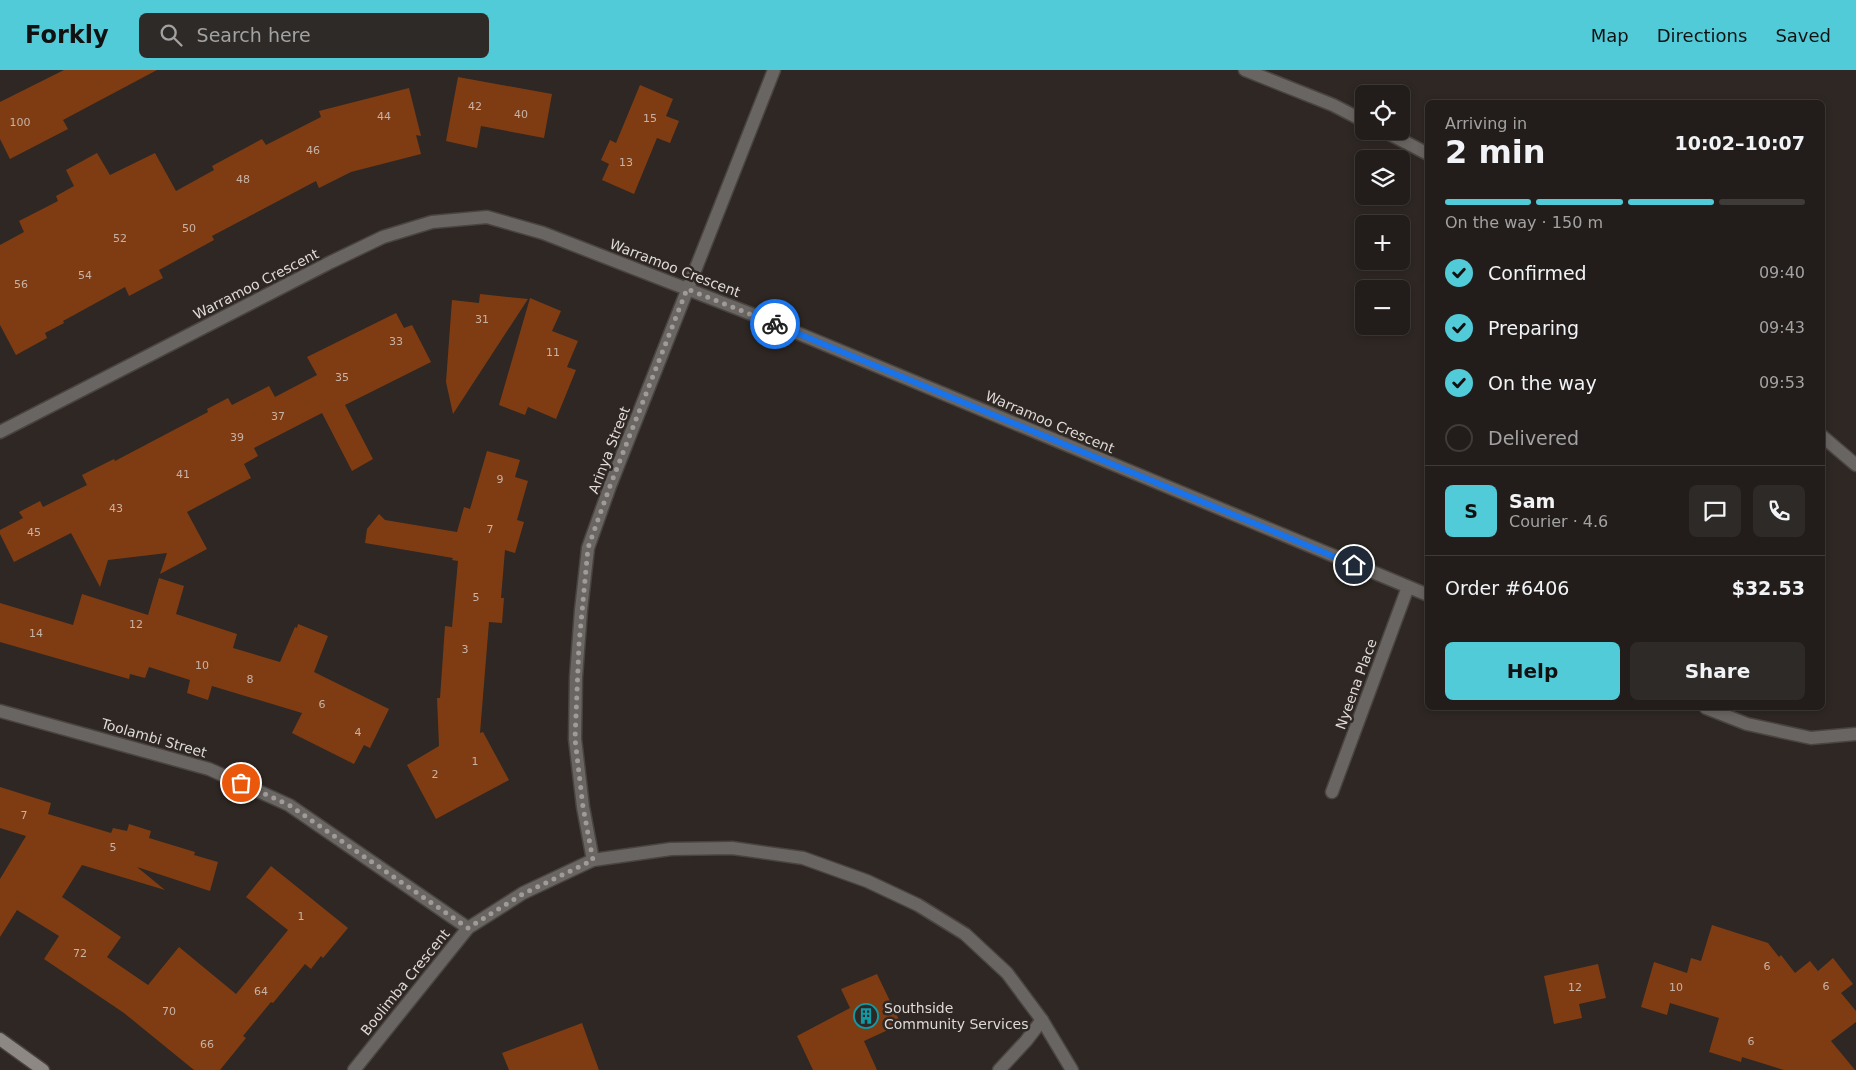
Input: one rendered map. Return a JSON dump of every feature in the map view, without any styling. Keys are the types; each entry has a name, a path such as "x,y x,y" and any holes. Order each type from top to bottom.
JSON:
{"street":[{"name":"Arinya Street","path":"593,860 583,807 575,739 576,677 588,548 610,486 774,70"},
{"path":"1245,70 1333,105 1355,116"},
{"path":"1401,140 1425,152"},
{"name":"Warramoo Crescent","path":"0,432 382,237 432,222 487,217 543,233 687,289 1425,594"},
{"path":"1825,439 1856,465"},
{"name":"Nyeena Place","path":"1332,792 1408,587"},
{"path":"1711,710 1746,724 1811,738 1856,734"},
{"name":"Toolambi Street","path":"0,711 209,769 289,805 468,928"},
{"name":"Boolimba Crescent","path":"354,1070 468,928 523,894 593,860 672,849 732,848 803,858 867,881 918,904 964,934 1007,973 1042,1020 1072,1070"},
{"path":"999,1070 1026,1041 1042,1020"},
{"path":"0,1039 43,1070"}],"building":[{"path":"64,70 157,70 63,120 68,129 10,159 0,139 0,102"},
{"path":"458,77 552,94 544,138 481,126 477,148 446,141"},
{"path":"640,85 673,99 666,116 679,121 670,143 657,138 634,194 602,180 609,164 601,160 610,140 616,143"},
{"path":"409,88 421,136 416,135 421,154 351,172 319,188 316,181 212,236 214,240 159,270 163,278 129,296 125,287 63,321 64,323 45,333 47,338 16,355 0,325 0,245 24,232 19,221 58,201 56,196 74,186 66,170 97,153 110,175 155,153 176,191 214,170 212,166 262,139 266,145 321,117 319,111"},
{"path":"480,294 528,299 453,414 446,382 452,300 479,303"},
{"path":"530,298 561,311 552,331 578,341 567,367 576,370 556,419 528,407 525,415 499,405"},
{"path":"396,313 404,328 412,325 431,362 345,405 373,459 352,471 322,413 254,448 258,456 244,464 251,478 187,512 207,549 160,574 167,553 108,560 100,587 71,533 14,562 0,534 0,530 23,518 19,512 40,501 43,507 87,485 82,475 114,459 115,461 208,412 207,409 228,398 232,405 269,386 275,397 317,375 307,357"},
{"path":"487,451 520,460 515,477 528,481 517,520 524,522 515,553 505,550 501,598 504,598 502,623 489,622 480,733 483,732 509,780 436,819 407,765 439,746 437,698 440,698 445,626 452,627 458,561 452,560 453,558 365,543 367,529 379,514 385,520 457,532 464,507 470,509"},
{"path":"159,578 184,586 176,614 237,634 233,648 280,662 298,624 328,636 314,672 389,709 370,748 364,745 354,764 292,733 302,713 212,686 208,700 187,693 190,680 149,667 145,678 130,674 129,679 0,642 0,603 73,625 82,594 148,615"},
{"path":"0,787 51,803 48,814 111,833 113,828 127,831 129,824 151,831 149,838 195,852 194,855 218,862 210,891 137,867 165,890 82,865 62,897 121,937 107,957 148,985 179,947 236,994 288,930 246,897 271,866 348,928 323,958 321,956 311,969 305,964 243,1036 246,1038 220,1070 194,1070 124,1013 44,959 59,936 17,910 0,937 0,879 26,836 0,828"},
{"path":"1712,925 1768,943 1779,957 1781,955 1795,973 1810,961 1818,971 1833,958 1853,984 1841,993 1856,1011 1856,1022 1831,1041 1855,1070 1784,1070 1742,1057 1741,1062 1709,1052 1719,1018 1670,1003 1667,1015 1641,1007 1654,962 1687,973 1691,958 1701,961"},
{"path":"1598,964 1606,998 1579,1004 1582,1018 1554,1024 1544,976"},
{"name":"Southside Community Services","path":"877,974 901,1024 864,1041 877,1070 813,1070 797,1036 850,1008 841,989"},
{"path":"582,1023 599,1070 509,1070 502,1053"}],"way so far":[{"path":"241,783 289,805 468,928 523,894 593,860 583,807 575,739 576,677 588,548 610,486 687,289 775,324"}],"place":[{"name":"Southside Community Services","path":"866,1016"}],"route":[{"path":"775,324 1354,565"}]}
